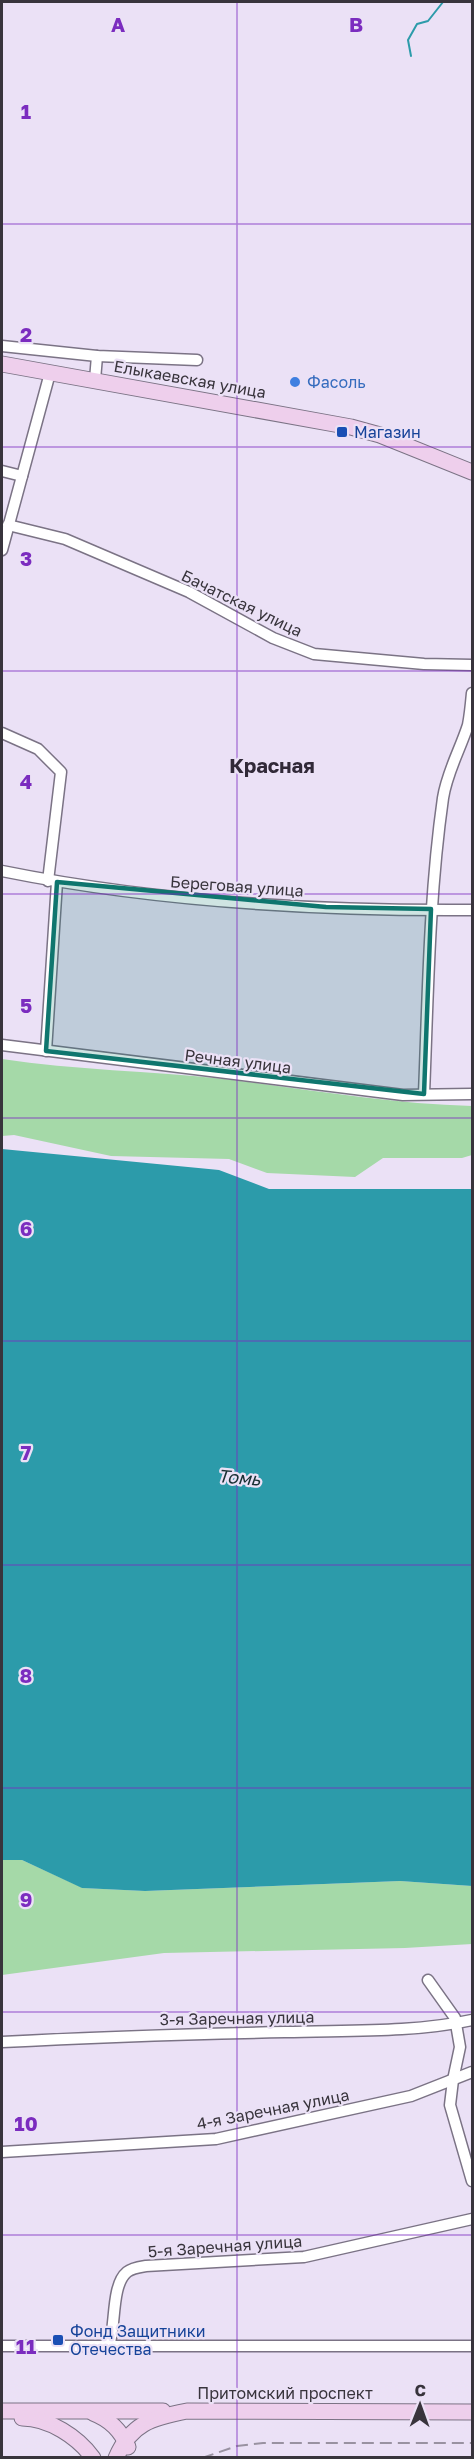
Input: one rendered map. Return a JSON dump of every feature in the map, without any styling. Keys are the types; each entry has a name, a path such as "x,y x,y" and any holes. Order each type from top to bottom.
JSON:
{"main road":[{"name":"Елыкаевская улица","path":"2,364 351,427 380,435 472,472"},
{"path":"2,2411 187,2415"},
{"path":"90,2412 106,2418 118,2430 124,2451"},
{"name":"Притомский проспект","path":"124,2451 137,2427 153,2418 187,2415 472,2412"},
{"name":"Притомский проспект","path":"124,2451 152,2429 187,2415 472,2422"},
{"path":"2,2418 153,2418"},
{"path":"31,2418 67,2433 82,2443 93,2457"}],"street":[{"path":"2,345 97,356 197,360"},
{"path":"95,380 97,356"},
{"path":"2,550 50,373"},
{"path":"2,471 22,476"},
{"name":"Бачатская улица","path":"8,525 65,539 189,592 273,638 314,654 472,666"},
{"path":"424,1094 431,909 444,796 452,765 468,724 472,693"},
{"path":"2,733 38,748 61,772 52,882 46,1051"},
{"name":"Береговая улица","path":"2,872 52,882 168,896 326,907 472,910"},
{"name":"Речная улица","path":"2,1045 380,1093 472,1094"},
{"path":"428,1980 455,2018 460,2047 450,2105 472,2181"},
{"name":"3-я Заречная улица","path":"2,2042 111,2036 383,2030 472,2020"},
{"name":"4-я Заречная улица","path":"2,2152 216,2139 411,2096 472,2072"},
{"name":"5-я Заречная улица","path":"109,2346 113,2334 118,2283 128,2271 146,2266 304,2257 472,2219"},
{"path":"2,2346 472,2346"}],"highlighted area":[{"path":"57,882 326,907 431,909 424,1094 46,1051"}],"green space":[{"path":"2,1059 57,1066 224,1079 348,1096 472,1106 472,1155 462,1158 383,1158 355,1177 267,1173 229,1159 111,1156 14,1135 2,1136"},
{"path":"2,1860 22,1860 83,1888 145,1891 400,1881 472,1886 472,1944 405,1948 164,1953 2,1975"}],"water":[{"name":"Томь","path":"2,1149 219,1170 269,1189 472,1189 472,1886 400,1881 145,1891 82,1888 22,1860 2,1860"}],"waterway":[{"path":"411,56 408,40 417,24 428,21 443,2"}],"railway":[{"path":"202,2458 237,2446 263,2443 472,2443"}],"place":[{"name":"Фасоль","path":"295,382"},
{"name":"Магазин","path":"342,432"},
{"name":"Фонд Защитники Отечества","path":"58,2340"}],"district":[{"name":"Красная","path":"272,766"}]}
